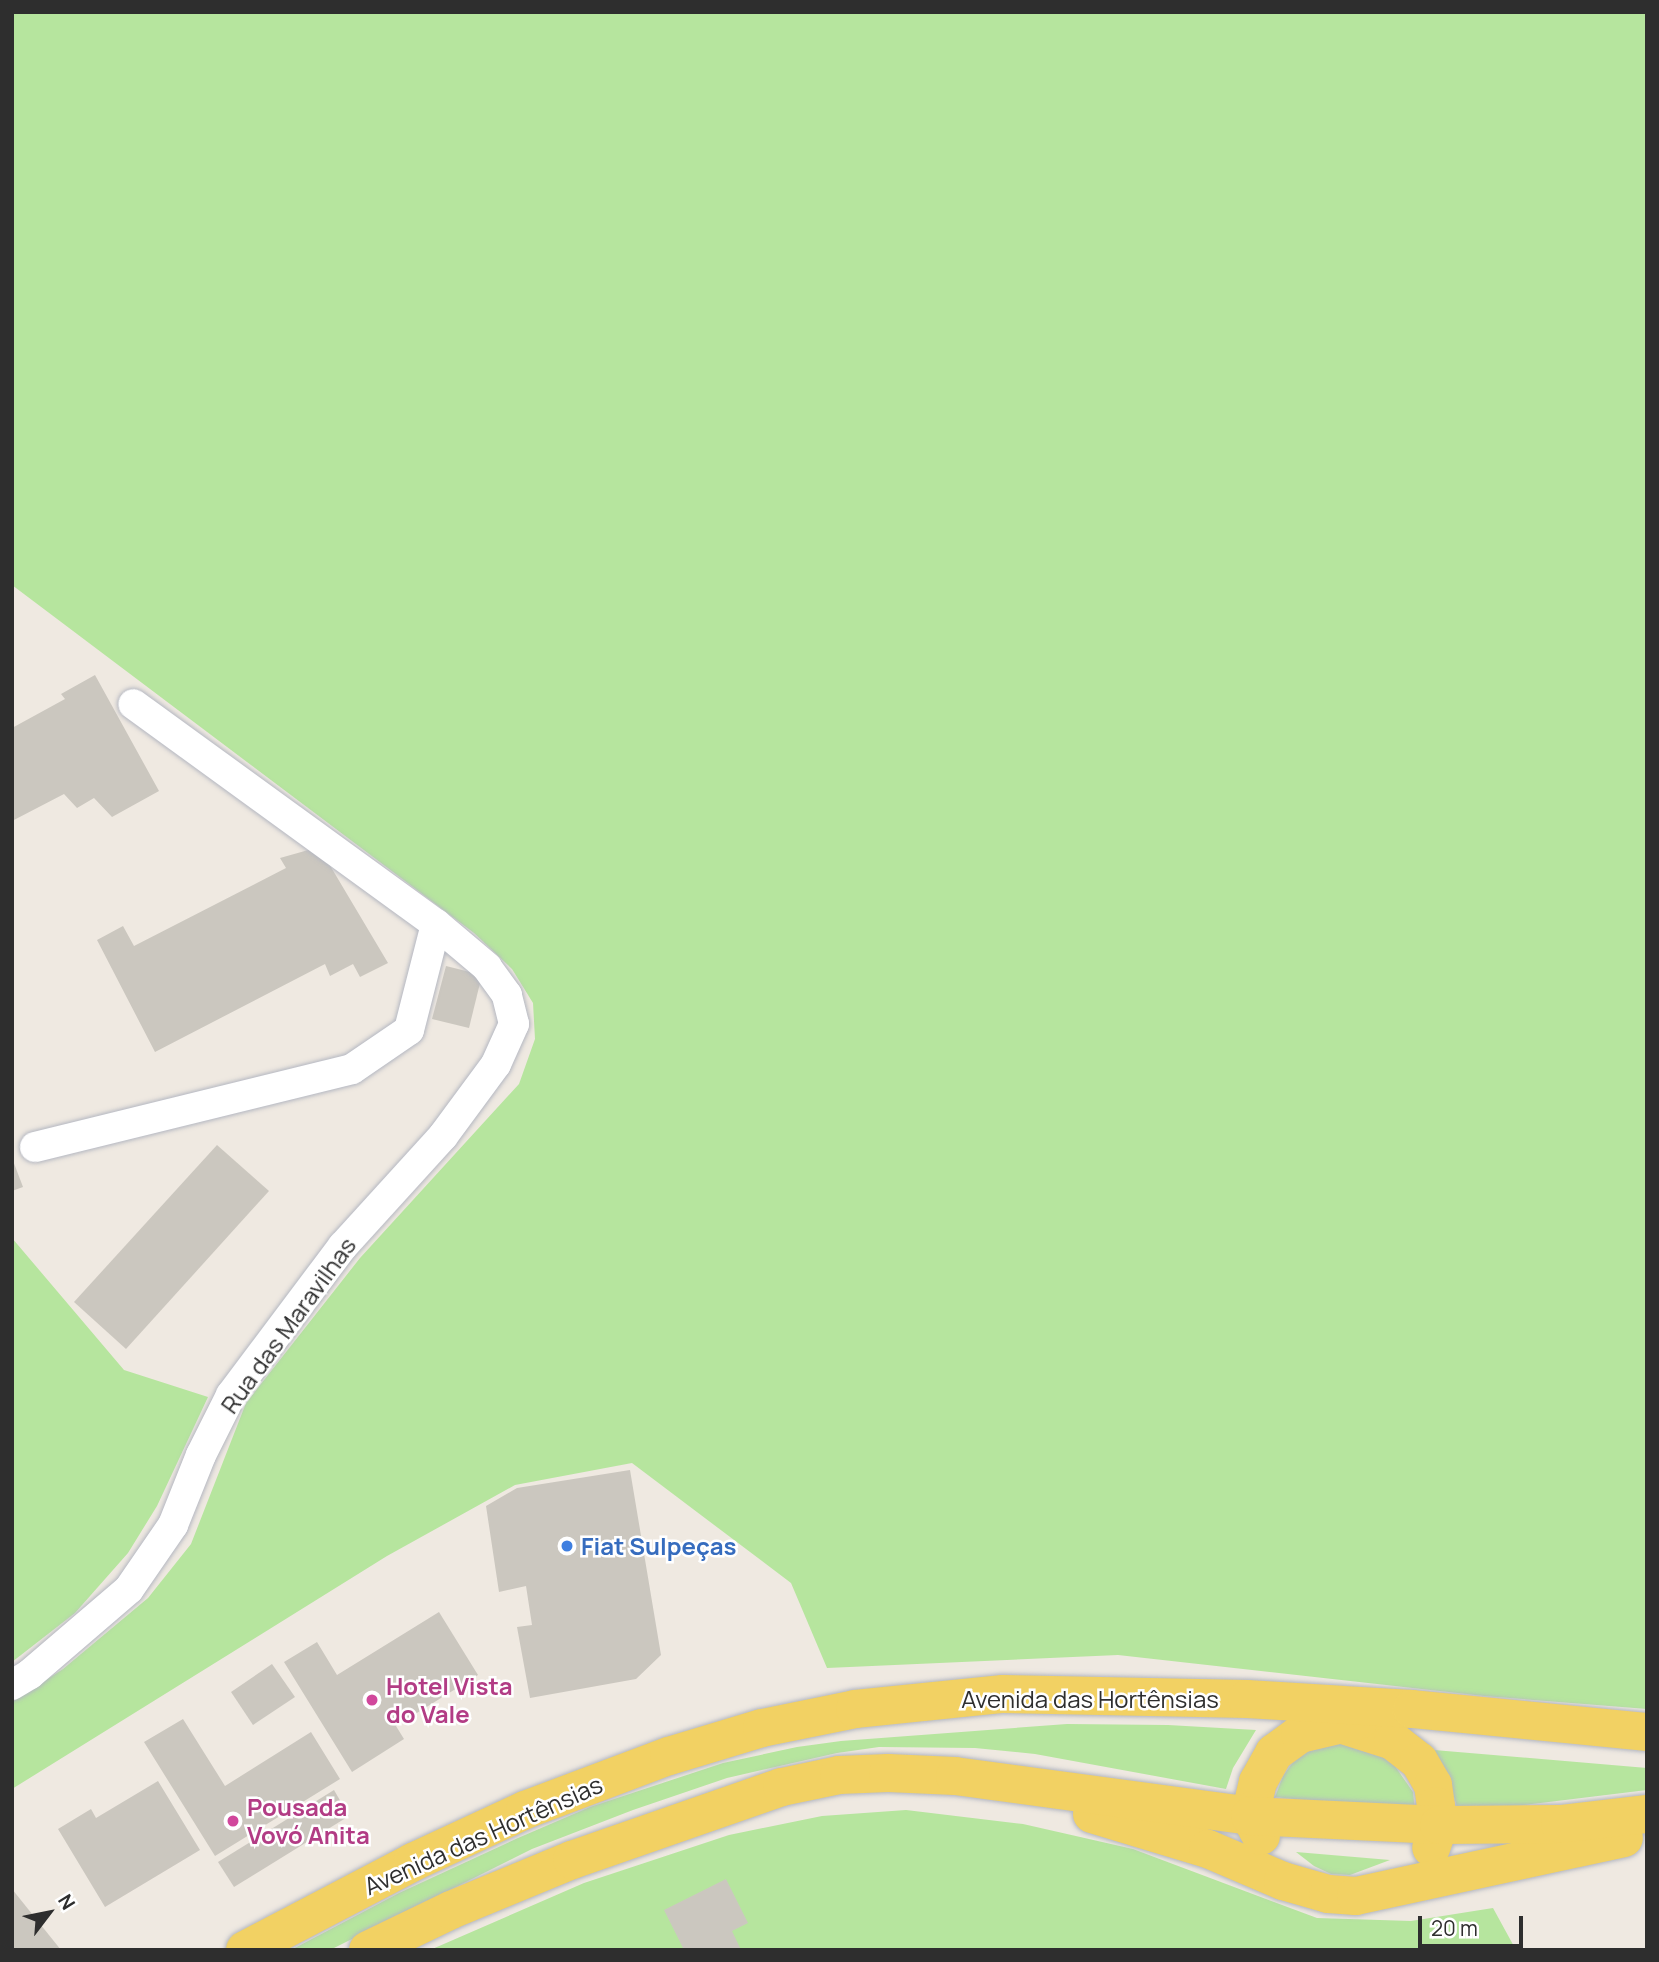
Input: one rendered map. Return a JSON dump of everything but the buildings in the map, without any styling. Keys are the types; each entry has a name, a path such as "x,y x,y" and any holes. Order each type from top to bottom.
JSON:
{"main road":[{"name":"Avenida das Hortênsias","path":"245,1950 414,1862 525,1810 669,1756 762,1728 898,1702 1003,1694 1247,1699 1396,1709 1647,1732"},
{"path":"1289,1703 1341,1726 1393,1741 1419,1761 1433,1785 1439,1825 1429,1856 1419,1870 1396,1888"},
{"path":"1328,1894 1283,1866 1265,1845 1250,1816 1258,1782 1274,1753 1300,1734 1341,1726 1396,1709"},
{"path":"368,1950 451,1910 572,1860 782,1787 839,1775 888,1773 955,1776 1250,1816 1439,1825 1560,1824 1647,1814"},
{"path":"955,1776 1208,1849 1283,1881 1328,1894 1356,1896 1647,1832"}],"street":[{"path":"35,1147 352,1069 409,1030 436,924 133,704"},
{"name":"Rua das Maravilhas","path":"12,1685 30,1674 129,1589 173,1525 201,1455 231,1395 343,1246 443,1136 496,1064 514,1024 507,995 487,967 436,924"}],"green space":[{"path":"12,12 1647,12 1647,1709 1484,1696 1118,1655 827,1668 791,1583 632,1463 515,1485 387,1556 12,1789 12,1702 63,1669 148,1598 191,1544 246,1403 360,1258 519,1084 535,1039 533,1003 512,969 474,933 12,585"},
{"path":"12,1238 124,1370 208,1397 157,1506 128,1553 75,1613 12,1662"},
{"path":"1067,1724 1168,1725 1256,1730 1233,1768 1226,1789 1035,1754 975,1748 879,1747 837,1753 727,1778 532,1849 330,1950 291,1950 399,1893 518,1838 590,1807 723,1763 797,1747 841,1741"},
{"path":"1340,1742 1390,1759 1413,1792 1415,1812 1275,1797 1283,1776 1296,1758 1318,1746"},
{"path":"1434,1750 1647,1768 1647,1790 1459,1813 1446,1771"},
{"path":"906,1810 1023,1824 1133,1849 1317,1918 1411,1921 1493,1908 1516,1950 430,1950 584,1883 729,1835 822,1816"},
{"path":"1296,1852 1390,1860 1350,1875 1331,1874 1314,1866"}],"place":[{"name":"Fiat Sulpeças","path":"567,1546"},
{"name":"Hotel Vista do Vale","path":"372,1700"},
{"name":"Pousada Vovó Anita","path":"233,1821"}]}
